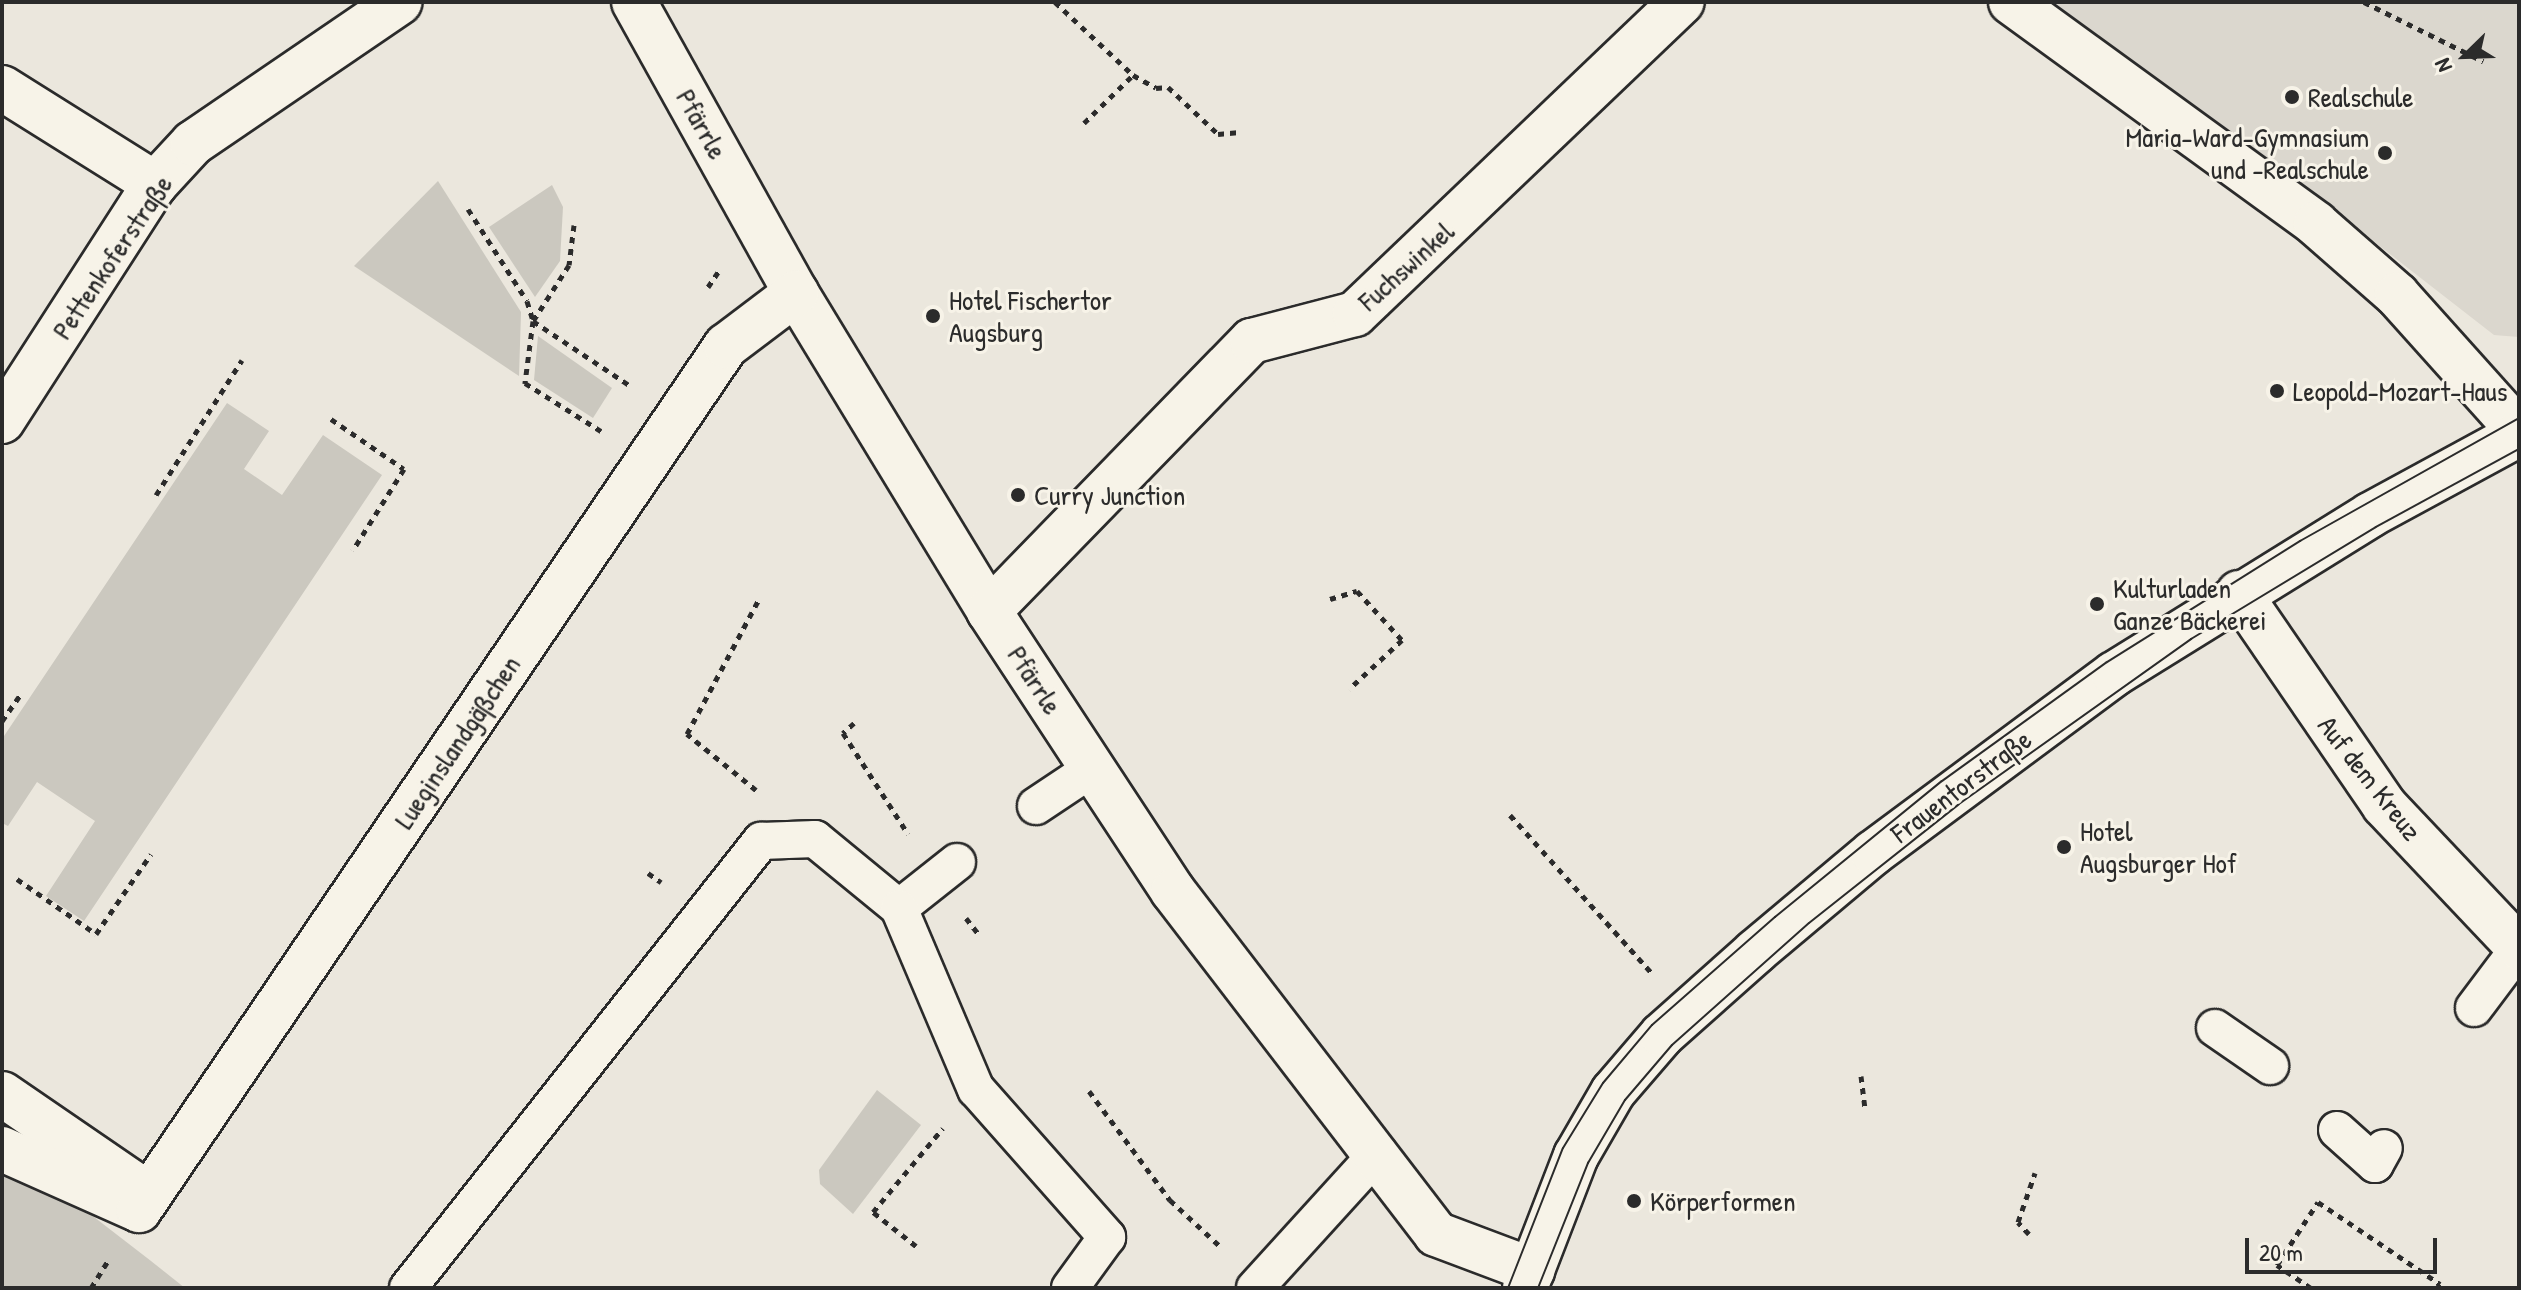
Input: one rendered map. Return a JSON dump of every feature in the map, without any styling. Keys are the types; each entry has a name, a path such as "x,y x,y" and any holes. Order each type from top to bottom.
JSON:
{"street":[{"name":"Pettenkoferstraße","path":"2,421 155,184 193,143 400,2"},
{"path":"2011,2 2316,224 2397,295 2519,433"},
{"name":"Pfärrle","path":"647,7 796,293 989,611 1173,891 1378,1153 1436,1234 1529,1279"},
{"name":"Fuchswinkel","path":"989,611 1252,341 1355,314 1674,8"},
{"path":"2,88 155,184"},
{"name":"Lueginslandgäßchen","path":"145,1202 726,346 796,293"},
{"name":"Frauentorstraße","path":"1529,1279 1590,1128 1640,1059 1687,1011 1950,793 2114,674 2239,593 2519,433"},
{"name":"Auf dem Kreuz","path":"2239,593 2384,805 2519,948"},
{"path":"2,1094 145,1202"},
{"path":"2,1149 145,1202"}],"lane":[{"path":"1036,806 1093,768"},
{"path":"408,1288 761,841 815,839 899,908 976,1089 1107,1237 1070,1288"},
{"path":"899,908 947,870"},
{"path":"2474,1008 2519,948"},
{"path":"2215,1028 2270,1066"},
{"path":"2337,1130 2375,1164 2384,1148"},
{"path":"1258,1286 1378,1153"}],"path":[{"path":"1055,2 1133,75 1156,88 1168,87 1218,134 1240,132"},
{"path":"2364,2 2483,61"},
{"path":"1084,123 1133,75"},
{"path":"468,209 527,301 533,321 525,383 606,433"},
{"path":"533,321 569,265 574,225"},
{"path":"533,321 636,389"},
{"path":"156,495 242,360"},
{"path":"331,419 404,469 353,550"},
{"path":"1330,599 1357,591 1402,640 1349,689"},
{"path":"759,599 687,734 815,839"},
{"path":"2,721 20,695"},
{"path":"854,723 843,733 947,870 980,936"},
{"path":"1510,815 1687,1011"},
{"path":"17,879 96,934 151,854"},
{"path":"1861,1076 1865,1110"},
{"path":"916,1246 873,1212 976,1089"},
{"path":"1089,1091 1170,1200 1258,1286"},
{"path":"2029,1234 2018,1222 2035,1173"},
{"path":"2311,1288 2277,1265 2318,1202 2440,1284 2437,1288"}],"shaded area":[{"name":"Maria-Ward-Gymnasium und -Realschule","path":"2039,2 2519,2 2519,337 2494,335 2359,230"},
{"path":"438,181 521,312 519,376 354,266"},
{"path":"552,185 563,207 560,261 535,297 489,227"},
{"path":"538,336 612,388 593,418 534,380"},
{"path":"227,403 269,431 244,469 282,495 323,435 382,475 84,921 46,896 95,821 37,782 8,826 2,823 2,739"},
{"path":"877,1090 921,1125 853,1214 820,1184 819,1170"},
{"path":"2,1146 151,1261 185,1288 2,1288"}],"tram line":[{"path":"1508,1288 1563,1148 1603,1083 1652,1025 1775,917 1942,781 2107,662 2300,541 2519,418"},
{"path":"1538,1288 1588,1163 1625,1100 1672,1045 1809,923 1959,804 2191,639 2376,527 2519,449"}],"place":[{"name":"Realschule","path":"2292,97"},
{"name":"Maria-Ward-Gymnasium und -Realschule","path":"2385,153"},
{"name":"Hotel Fischertor Augsburg","path":"933,316"},
{"name":"Leopold-Mozart-Haus","path":"2277,391"},
{"name":"Curry Junction","path":"1018,495"},
{"name":"Kulturladen Ganze Bäckerei","path":"2097,604"},
{"name":"Hotel Augsburger Hof","path":"2064,847"},
{"name":"Körperformen","path":"1634,1201"}]}
